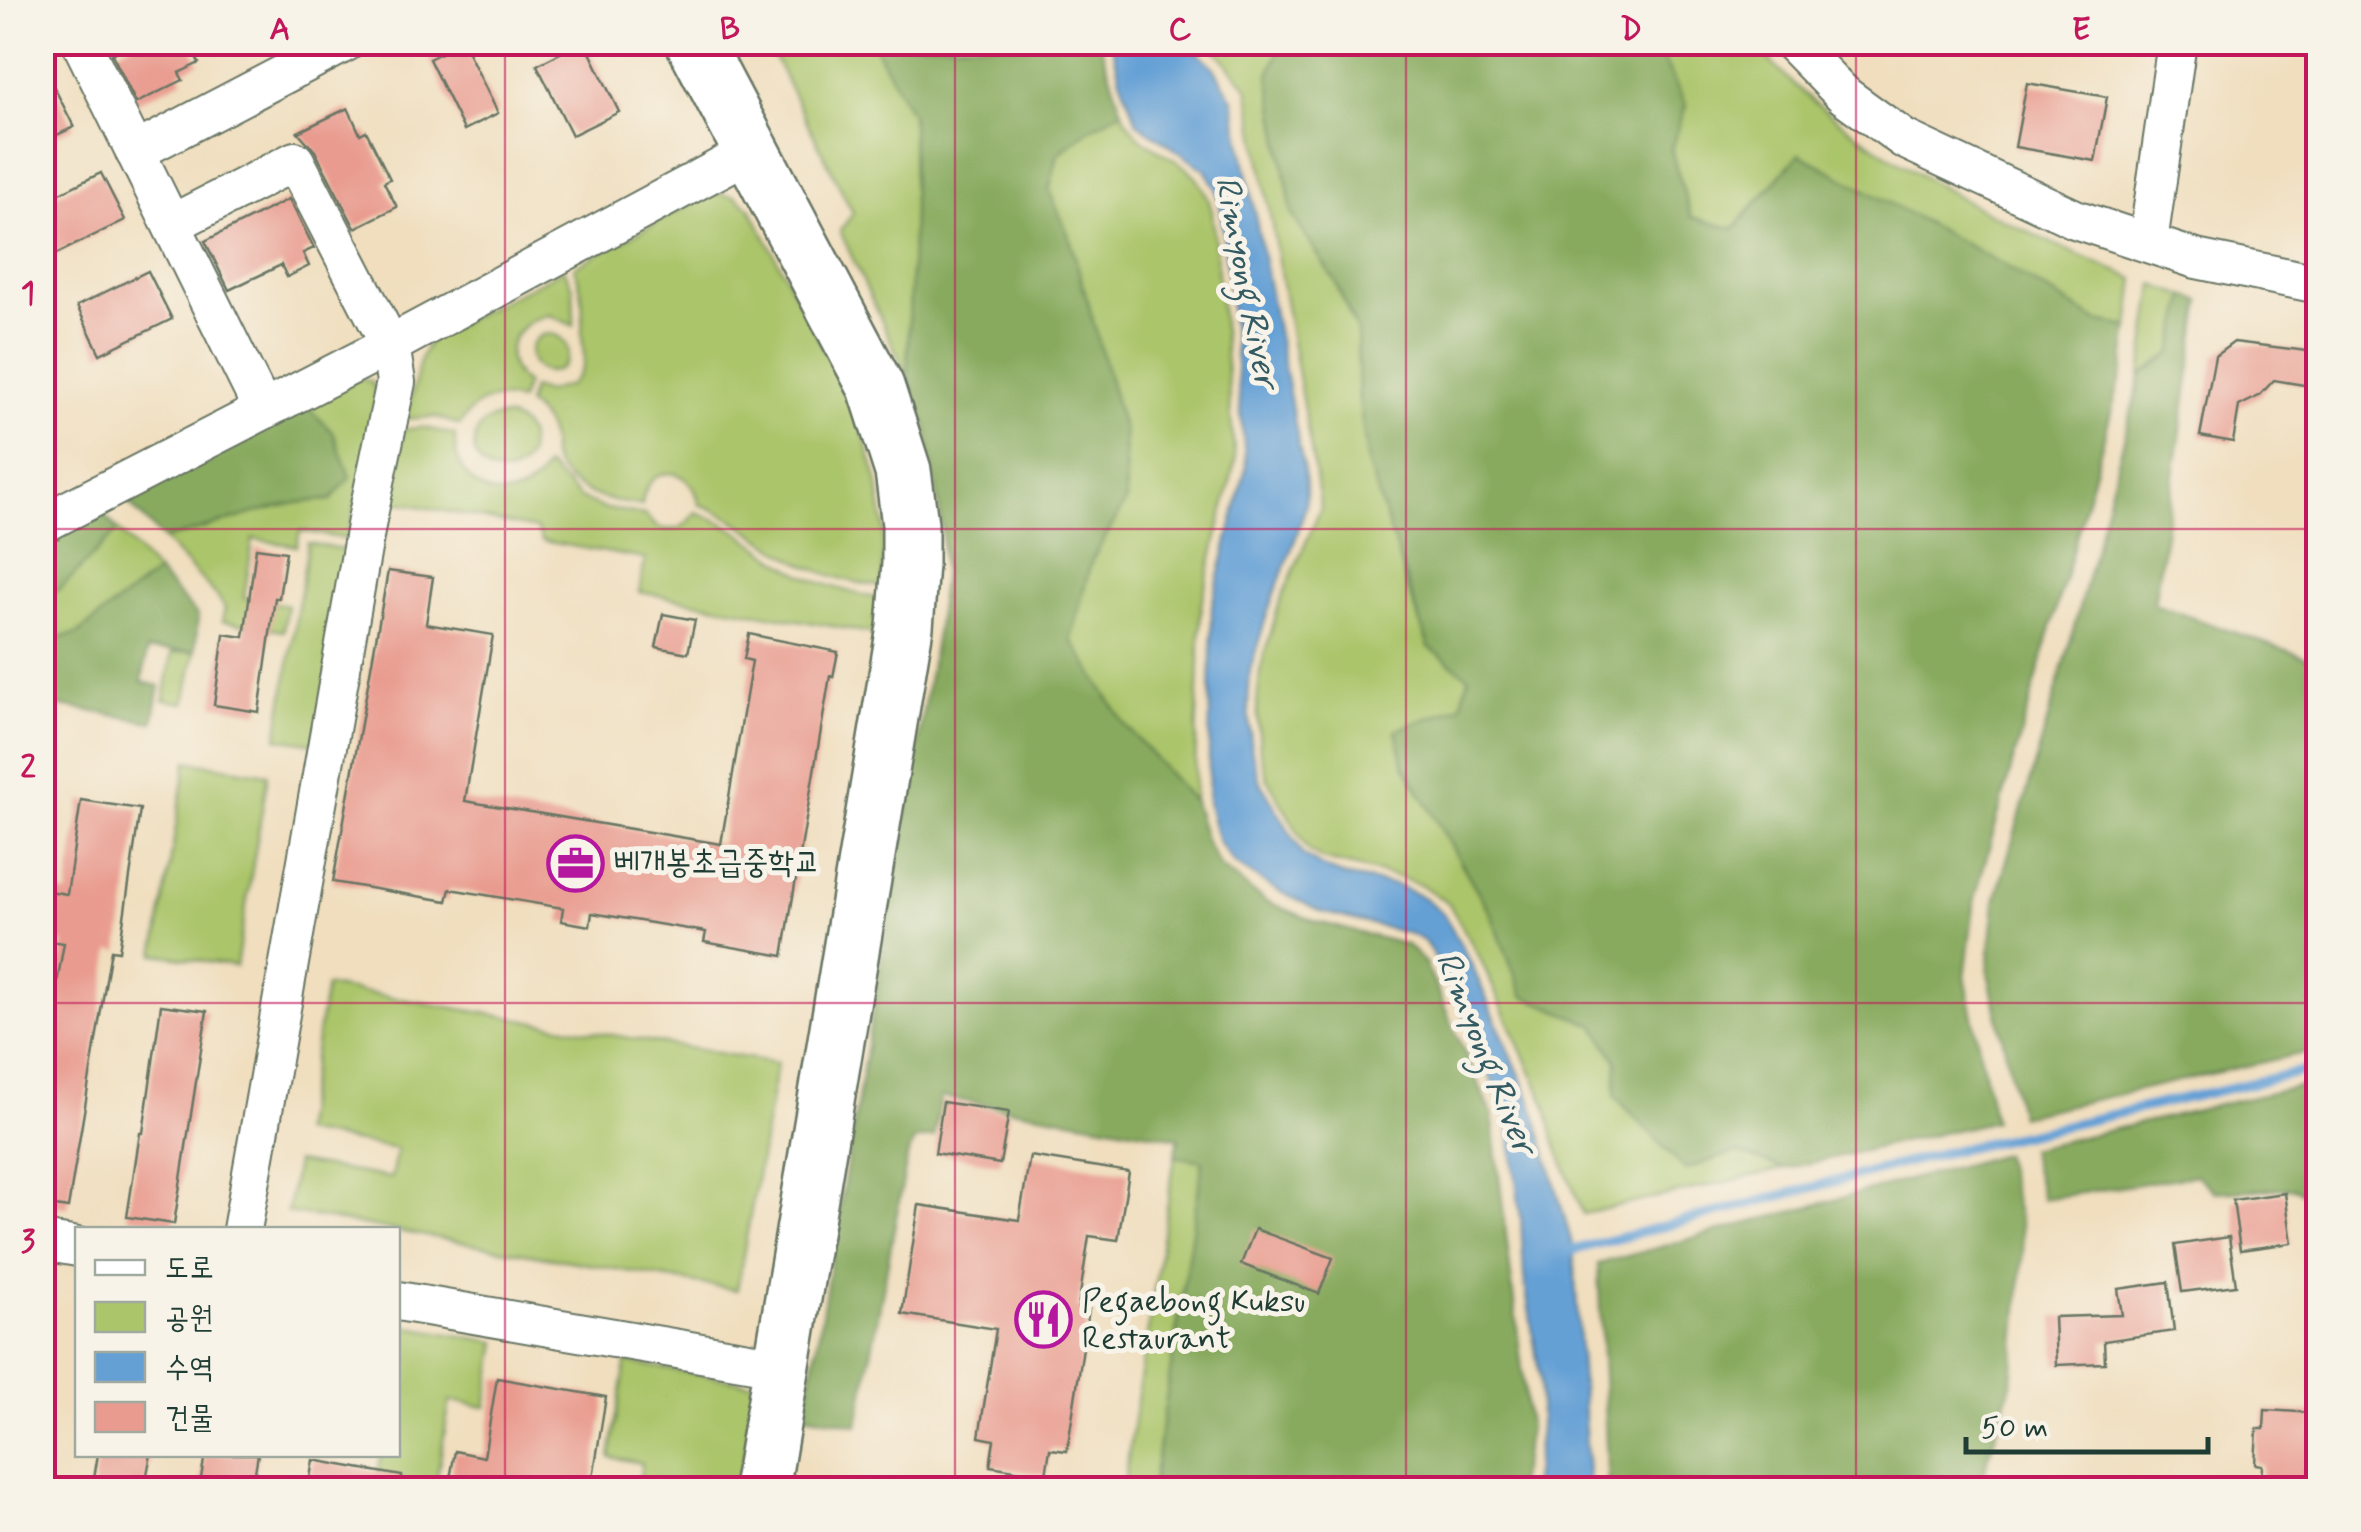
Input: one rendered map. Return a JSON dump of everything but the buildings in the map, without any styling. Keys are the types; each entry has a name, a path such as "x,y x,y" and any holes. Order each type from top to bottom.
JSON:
{"street":[{"path":"81,42 263,410"},
{"path":"135,152 346,42"},
{"path":"694,42 876,387 903,471 910,524 904,627 762,1490"},
{"path":"1792,42 1845,96 1904,139 2075,219 2196,259 2318,284"},
{"path":"2148,242 2177,42"},
{"path":"42,524 390,345 750,152"},
{"path":"172,224 295,161 390,345 396,382 367,520 243,1227"},
{"path":"42,1240 75,1246"},
{"path":"400,1301 782,1367"}],"green space":[{"path":"767,43 873,43 912,115 907,376 840,231 853,213"},
{"path":"873,43 1100,43 1122,111 1089,129 1058,154 1049,190 1070,239 1124,432 1126,501 1091,562 1071,639 1125,725 1194,802 1206,842 1220,867 1265,901 1314,921 1407,945 1425,963 1492,1114 1529,1430 1517,1489 1152,1489 1203,1161 1175,1156 1179,1138 941,1097 934,1137 915,1140 908,1153 858,1425 805,1415 937,628 943,571 942,526 926,426 907,376 912,116"},
{"path":"1210,43 1282,43 1269,75 1292,214 1335,281 1357,331 1359,399 1404,579 1429,647 1469,677 1461,706 1396,730 1404,765 1491,914 1523,995 1594,1025 1617,1061 1615,1096 1685,1169 1737,1152 1784,1169 1583,1214 1554,1139 1546,1104 1479,956 1449,904 1423,886 1322,859 1308,850 1267,778 1260,751 1260,671 1279,604 1321,508 1248,88"},
{"path":"1282,43 1655,43 1686,105 1671,150 1691,217 1734,229 1799,154 2002,264 2097,321 2129,327 2123,370 1975,898 1965,977 1994,1121 1784,1169 1737,1152 1685,1169 1615,1096 1617,1061 1594,1025 1523,996 1491,914 1404,765 1396,730 1461,706 1469,677 1429,647 1368,465 1359,399 1357,331 1335,281 1292,215 1269,75"},
{"path":"1655,43 1751,43 1813,101 1927,179 2009,223 2135,279 2129,327 2097,321 2002,264 1799,154 1733,229 1691,217 1671,150 1686,105"},
{"path":"1122,111 1143,139 1194,175 1212,211 1235,461 1201,605 1194,802 1125,725 1070,639 1091,562 1126,501 1124,432 1070,239 1049,190 1058,154 1089,129"},
{"path":"735,196 751,209 845,390 863,433 877,479 884,525 882,587 836,577 793,559 736,522 699,504 695,491 679,475 669,473 651,481 642,505 617,502 579,488 559,470 551,457 546,426 527,404 532,388 545,392 570,385 583,365 582,299 574,267 704,197"},
{"path":"564,269 573,287 574,326 550,315 537,318 518,332 510,352 516,374 526,384 520,401 485,402 460,425 435,417 406,419 421,357 431,338"},
{"path":"2154,285 2186,296 2172,353 2141,375"},
{"path":"2186,296 2201,301 2154,604 2318,662 2318,1050 2020,1116 1988,973 1995,901 2067,654 2141,375 2172,353"},
{"path":"549,334 562,340 568,353 562,366 549,372 536,366 530,353 536,340"},
{"path":"360,378 372,382 378,399 348,539 300,531 297,546 253,539 244,598 287,605 283,631 222,621 225,608 218,597 163,539 290,504 331,500 302,402"},
{"path":"302,402 333,432 350,477 331,500 290,504 163,539 124,498"},
{"path":"502,417 522,425 530,445 522,465 502,473 482,465 474,445 482,425"},
{"path":"421,427 455,435 464,471 489,492 519,492 534,482 546,466 580,498 602,508 645,515 657,527 680,527 696,512 710,517 807,577 882,599 882,635 639,592 645,559 542,541 537,529 397,502 392,494 403,430"},
{"path":"98,508 118,530 60,589 43,596 43,538"},
{"path":"118,530 157,572 77,634 43,641 43,596 60,589"},
{"path":"308,543 347,550 316,744 277,738"},
{"path":"157,572 198,616 195,651 147,650 142,682 160,686 153,722 43,703 43,641 77,634"},
{"path":"195,651 185,703 164,700 172,653"},
{"path":"187,761 268,774 236,966 155,954"},
{"path":"326,986 777,1063 737,1290 400,1232 400,1227 374,1227 287,1212 296,1162 391,1178 397,1149 301,1132"},
{"path":"2318,1082 2318,1201 2294,1188 2215,1192 2196,1175 2042,1199 2029,1149"},
{"path":"2003,1154 2021,1226 2023,1251 2012,1380 1979,1489 1608,1489 1598,1264"},
{"path":"1175,1156 1203,1160 1152,1489 1123,1490"},
{"path":"403,1326 497,1342 486,1407 450,1401 435,1489 375,1490 381,1457 400,1457"},
{"path":"626,1362 757,1384 739,1489 638,1489 642,1463 610,1457"}],"water":[{"name":"Rimyong River","path":"1112,43 1188,43 1212,65 1233,99 1306,482 1306,505 1250,670 1252,752 1259,779 1303,855 1347,877 1396,885 1423,897 1443,913 1470,961 1532,1103 1573,1247 1589,1489 1532,1489 1540,1428 1540,1379 1524,1276 1508,1118 1437,960 1424,941 1411,934 1322,912 1274,889 1235,864 1218,842 1208,804 1212,605 1246,467 1221,209 1216,188 1205,170 1137,123 1120,79"}],"waterway":[{"path":"1562,1253 1939,1154 2318,1068"}],"place":[{"name":"베개봉초급중학교","path":"575,863"},
{"name":"Pegaebong Kuksu Restaurant","path":"1043,1320"}]}
